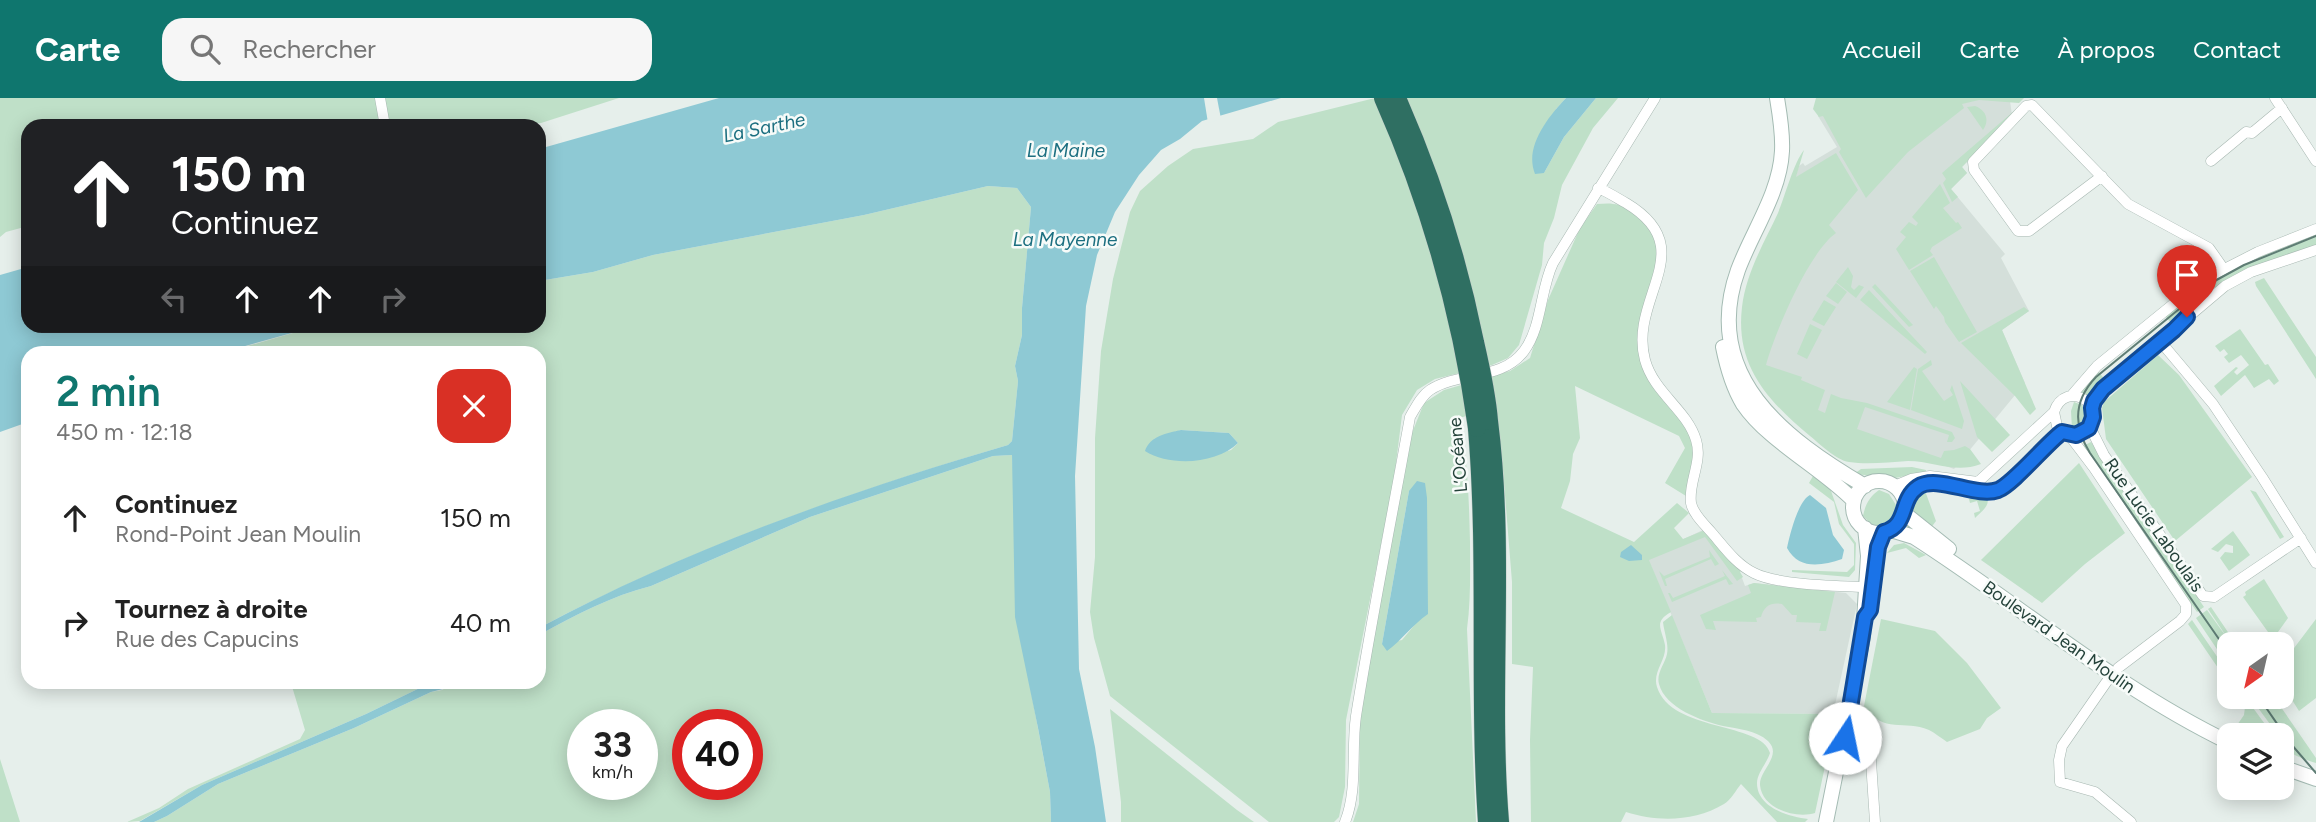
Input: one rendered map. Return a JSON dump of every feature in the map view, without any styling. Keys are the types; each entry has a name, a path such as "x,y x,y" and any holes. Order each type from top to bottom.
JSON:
{"highway":[{"name":"L’Océane","path":"1383,98 1418,182 1446,272 1483,425 1487,822"},
{"name":"L’Océane","path":"1397,98 1429,176 1453,250 1474,333 1483,425 1497,521 1497,737 1500,822"}],"main road":[{"path":"1777,98 1782,152 1771,195 1738,271 1731,299 1731,344 1738,370 1749,391 1777,425 1796,441 1865,486"},
{"path":"1782,135 1774,163 1727,277 1722,300 1722,344 1728,371 1736,390 1755,419 1831,479 1854,501"},
{"path":"1826,822 1849,716 1865,617 1864,587 1868,556 1864,528 1855,516 1854,501 1865,486 1880,482 1894,486 1901,494 1904,508 1899,524 1888,531 1876,533 1864,528"},
{"name":"Boulevard Jean Moulin","path":"1904,508 1965,560 2115,671 2188,723 2217,737"},
{"path":"1865,617 1870,610 1878,547 1888,531"},
{"name":"Boulevard Jean Moulin","path":"1888,531 1914,537 2115,671 2217,729"},
{"path":"2294,765 2316,772"},
{"path":"2294,771 2316,779"}],"street":[{"path":"380,98 384,119"},
{"path":"1345,822 1351,802 1355,724 1363,673 1410,417 1427,392 1446,382 1494,372 1508,366 1525,351 1534,330 1546,277 1552,263 1656,98"},
{"path":"2275,98 2316,160"},
{"path":"2102,176 2029,231 2018,231 1974,170 1973,162 2024,108 2030,105 2102,176 2128,204 2208,248 2223,268"},
{"path":"2211,161 2246,132 2252,133 2282,108"},
{"path":"1598,187 1645,215 1660,238 1662,260 1645,316 1642,344 1654,381 1690,426 1696,440 1698,454 1691,498 1695,513 1733,558 1755,574 1765,578 1806,583 1864,587"},
{"path":"1894,486 1911,479 1930,476 1978,482 2054,412 2060,401 2071,396 2097,366 2203,280 2223,268 2316,229"},
{"path":"2092,408 2103,389 2225,286 2251,272 2316,250"},
{"path":"2160,341 2213,404 2316,563"},
{"path":"1904,508 1919,486 1929,484 1988,491 1999,489 2065,433 2080,434 2090,427 2092,408 2083,398 2071,396"},
{"path":"2054,412 2056,424 2094,468 2186,605 2186,614 2180,621 2115,671 2062,746 2059,760 2060,782 2095,792 2131,822"},
{"name":"Rue Lucie Laboulais","path":"2090,427 2104,455 2203,596 2214,597 2301,538"},
{"path":"1849,716 1864,723 1869,731 1875,822"}],"shaded area":[{"path":"1822,98 1982,98 2010,101 2012,115 1962,167 1967,173 1951,189 2005,254 2001,258 2029,311 2002,330 2025,383 1954,469 1788,411 1748,330 1799,166 1803,163 1805,166 1837,147 1818,116"},
{"path":"1703,530 1742,578 1745,586 1754,583 1846,593 1857,604 1833,714 1712,713 1647,556"}],"green space":[{"path":"0,98 376,98 379,119 21,119 21,228 6,232 0,237"},
{"path":"384,98 619,98 546,121 546,119 387,119"},
{"path":"1375,98 1566,98 1556,109 1544,173 1564,137 1596,98 1618,98 1593,128 1562,185 1554,218 1544,243 1542,265 1519,345 1508,358 1492,365 1435,379 1417,390 1402,415 1394,479 1346,720 1345,787 1339,817 1334,822 1269,822 1110,696 1094,638 1090,612 1095,557 1095,438 1101,351 1113,279 1130,212 1140,191 1168,166 1193,149 1253,139 1278,122","holes":["1181,430 1229,433 1238,443 1231,450 1197,460 1154,439"]},
{"path":"1816,98 2024,98 2019,103 1979,100 1962,104 1964,108 1908,152 1866,198 1839,152 1841,149 1823,116 1819,117 1813,109"},
{"path":"1975,106 1986,116 1983,130 1967,107"},
{"path":"2018,110 1962,167 1967,173 1951,189 1958,197 1952,202 1943,183 1946,179 1942,173"},
{"path":"1804,150 1796,177 1836,153 1858,190 1829,225 1836,233 1804,274 1777,333 1766,365 1802,377 1801,380 1825,390 1818,410 1825,413 1831,394 1867,403 1952,432 1955,438 1952,442 1947,442 1949,435 1865,407 1857,429 1941,458 1944,451 1965,446 1981,464 1962,468 1908,461 1844,461 1828,451 1781,409 1768,395 1749,365 1741,328 1747,282"},
{"path":"1940,184 1950,203 1943,208 1962,228 1932,247 1930,251 1933,255 1909,270 1896,249 1906,237 1900,232 1909,222 1916,226 1918,223 1912,217"},
{"path":"988,186 1017,188 1031,207 1022,335 1015,366 1018,381 1012,441 1008,445 828,503 710,548 546,624 546,346 248,346 293,333 546,333 546,280 593,272 653,255 864,215"},
{"path":"1597,204 1611,204 1625,207 1637,215 1654,235 1656,262 1641,329 1642,362 1653,385 1685,426 1694,448 1694,460 1686,496 1665,483 1685,448 1679,436 1575,386 1580,438 1573,454 1570,481 1561,508 1634,542 1677,503 1689,513 1674,528 1683,539 1705,530 1743,569 1740,572 1743,577 1737,581 1705,537 1649,560 1671,612 1660,623 1665,650 1656,676 1657,687 1666,701 1679,712 1751,736 1763,743 1770,753 1757,779 1758,792 1762,799 1776,810 1808,819 1805,822 1777,822 1741,784 1724,804 1688,817 1650,818 1626,812 1621,822 1531,822 1533,667 1512,664 1512,582 1496,408 1459,418 1469,511 1470,586 1467,629 1476,822 1353,822 1359,804 1360,713 1412,433 1424,403 1444,390 1510,371 1530,358 1548,300 1580,228","holes":["1409,491 1417,622 1402,640 1382,644"]},
{"path":"2316,232 2316,245 2245,273 2173,325 2165,316 2219,274"},
{"path":"1934,257 1977,332 1959,342 1910,271"},
{"path":"1848,267 1853,276 1851,287 1854,290 1859,285 1864,287 1856,298 1836,282"},
{"path":"2264,278 2316,357 2316,379 2256,286 2255,282"},
{"path":"1836,283 1847,292 1838,304 1826,296"},
{"path":"1875,284 1913,325 1909,327 1872,287"},
{"path":"1869,290 1927,352 1925,354 1860,300"},
{"path":"1824,300 1836,307 1824,326 1812,320"},
{"path":"2024,307 2029,311 2002,330 2036,409 2030,415 2015,396 1961,343"},
{"path":"1810,324 1822,330 1807,359 1797,354"},
{"path":"2240,329 2279,381 2274,385 2269,379 2254,388 2245,375 2221,396 2214,386 2236,367 2238,368 2234,372 2237,375 2249,365 2241,355 2229,363 2224,357 2228,354 2224,349 2220,352 2215,346"},
{"path":"2158,355 2179,375 2252,477 2175,541 2106,439 2102,408 2104,402"},
{"path":"1931,360 1932,365 1922,371 1944,401 1953,395 1950,390 1952,385 1964,421 1962,429 1911,410 1918,369"},
{"path":"1914,367 1917,369 1910,410 1887,402"},
{"path":"2097,370 2107,382 2091,398 2078,392"},
{"path":"1960,381 2010,435 1992,452 1977,437"},
{"path":"2074,402 2082,405 2087,415 2084,424 2072,429 2071,411"},
{"path":"2091,442 2204,607 2197,612 2087,454 2083,446"},
{"path":"1012,455 1030,686 1050,792 1051,822 154,822 218,784 354,728 431,692 444,689 546,689 546,631 580,613 651,586 810,517 993,456"},
{"path":"2079,463 2125,533 2042,603 1981,560"},
{"path":"1912,467 1926,472 1895,478 1854,474 1861,469"},
{"path":"1813,476 1830,488 1843,525 1856,543 1855,570 1849,577 1792,572 1847,572 1854,565 1854,544 1839,524 1834,502 1809,483"},
{"path":"1924,488 1936,521 1930,529 1912,509 1913,499"},
{"path":"1879,490 1889,494 1896,505 1892,519 1880,526 1871,524 1863,516 1868,501"},
{"path":"2250,490 2256,492 2284,537 2280,539"},
{"path":"1968,492 1986,494 1988,498 1985,508 1975,518 1974,513 1980,511 1977,501 1970,503 1969,499 1975,498 1974,495 1968,496"},
{"path":"2233,531 2250,555 2229,571 2220,558 2225,552 2233,553 2233,546 2226,544 2218,552 2211,549"},
{"path":"1904,543 1926,555 1919,558 1906,548 1887,553 1894,545"},
{"path":"1709,550 1719,564 1715,566 1711,559 1665,579 1665,586 1659,571 1664,576 1710,557"},
{"path":"1722,570 1733,584 1729,585 1726,579 1672,602 1668,593 1673,598 1725,576"},
{"path":"2264,579 2288,618 2278,632 2268,632 2243,597 2245,592"},
{"path":"1754,583 1835,592 1826,631 1819,631 1821,623 1796,622 1797,615 1792,615 1782,604 1771,604 1761,617 1756,618 1757,622 1713,621 1716,630 1706,629 1700,615 1751,593 1748,585"},
{"path":"2211,607 2228,632 2223,632 2208,609"},
{"path":"2207,610 2223,632 2217,632 2217,649 2196,618"},
{"path":"1672,615 1712,713 1833,714 1834,724 1815,813 1799,815 1781,810 1773,806 1762,793 1761,779 1773,752 1763,737 1695,717 1676,707 1663,692 1659,676 1666,658 1667,642 1663,622"},
{"path":"1881,619 1935,631 1967,663 2001,708 1987,718 1980,729 1947,742 1929,730 1887,723 1872,715 1864,706"},
{"path":"2316,619 2316,698 2299,711 2294,703 2294,648"},
{"path":"2192,620 2217,656 2217,666 2188,624"},
{"path":"293,689 418,689 202,785 140,821 127,822 159,808 188,789 300,739 305,730"},
{"path":"1110,709 1237,810 1254,822 1121,822"},
{"path":"2245,709 2254,709 2264,723 2238,723"},
{"path":"2259,709 2282,709 2292,723 2269,723"},
{"path":"2294,726 2316,758 2316,763 2294,754"},
{"path":"0,759 20,822 0,822"}],"water":[{"path":"719,98 1281,98 1202,121 1161,150 1139,175 1115,212 1097,255 1086,306 1075,476 1079,669 1095,747 1106,822 1051,822 1050,792 1015,617 1012,455 993,456 810,517 651,586 580,613 546,631 546,624 595,599 769,524 888,482 1008,445 1012,441 1018,381 1015,366 1022,335 1031,207 1017,188 988,186 864,215 653,255 593,272 546,280 546,147"},
{"path":"1566,98 1596,98 1564,137 1544,173 1535,174 1532,164 1535,143 1545,123"},
{"path":"21,269 21,333 292,333 245,346 21,346 21,424 0,432 0,275"},
{"path":"1181,430 1229,433 1238,443 1218,455 1193,461 1167,459 1145,451 1155,439"},
{"path":"1417,481 1425,483 1427,498 1428,614 1387,651 1382,644 1409,491"},
{"path":"1810,495 1826,508 1833,535 1844,550 1842,559 1819,564 1804,563 1787,548 1798,511"},
{"path":"1631,545 1642,555 1642,560 1629,561 1620,557 1621,552"},
{"path":"418,689 443,689 218,784 154,822 139,822 202,785"}],"pier":[{"path":"1204,98 1217,98 1221,119 1208,123"}],"tram line":[{"path":"2217,636 2084,443 2078,423 2080,404 2088,386 2096,377 2211,283 2244,265 2316,236"},
{"path":"2267,709 2291,744 2316,773"}],"route":[{"path":"1845,738 1865,617 1870,610 1878,547 1884,532 1893,529 1900,522 1904,503 1912,493 1919,486 1929,484 1988,491 2005,486 2062,432 2074,435 2087,430 2093,420 2094,401 2103,389 2187,317"}],"water label":[{"name":"La Sarthe","path":"764,127"},
{"name":"La Maine","path":"1066,150"},
{"name":"La Mayenne","path":"1065,239"}]}
